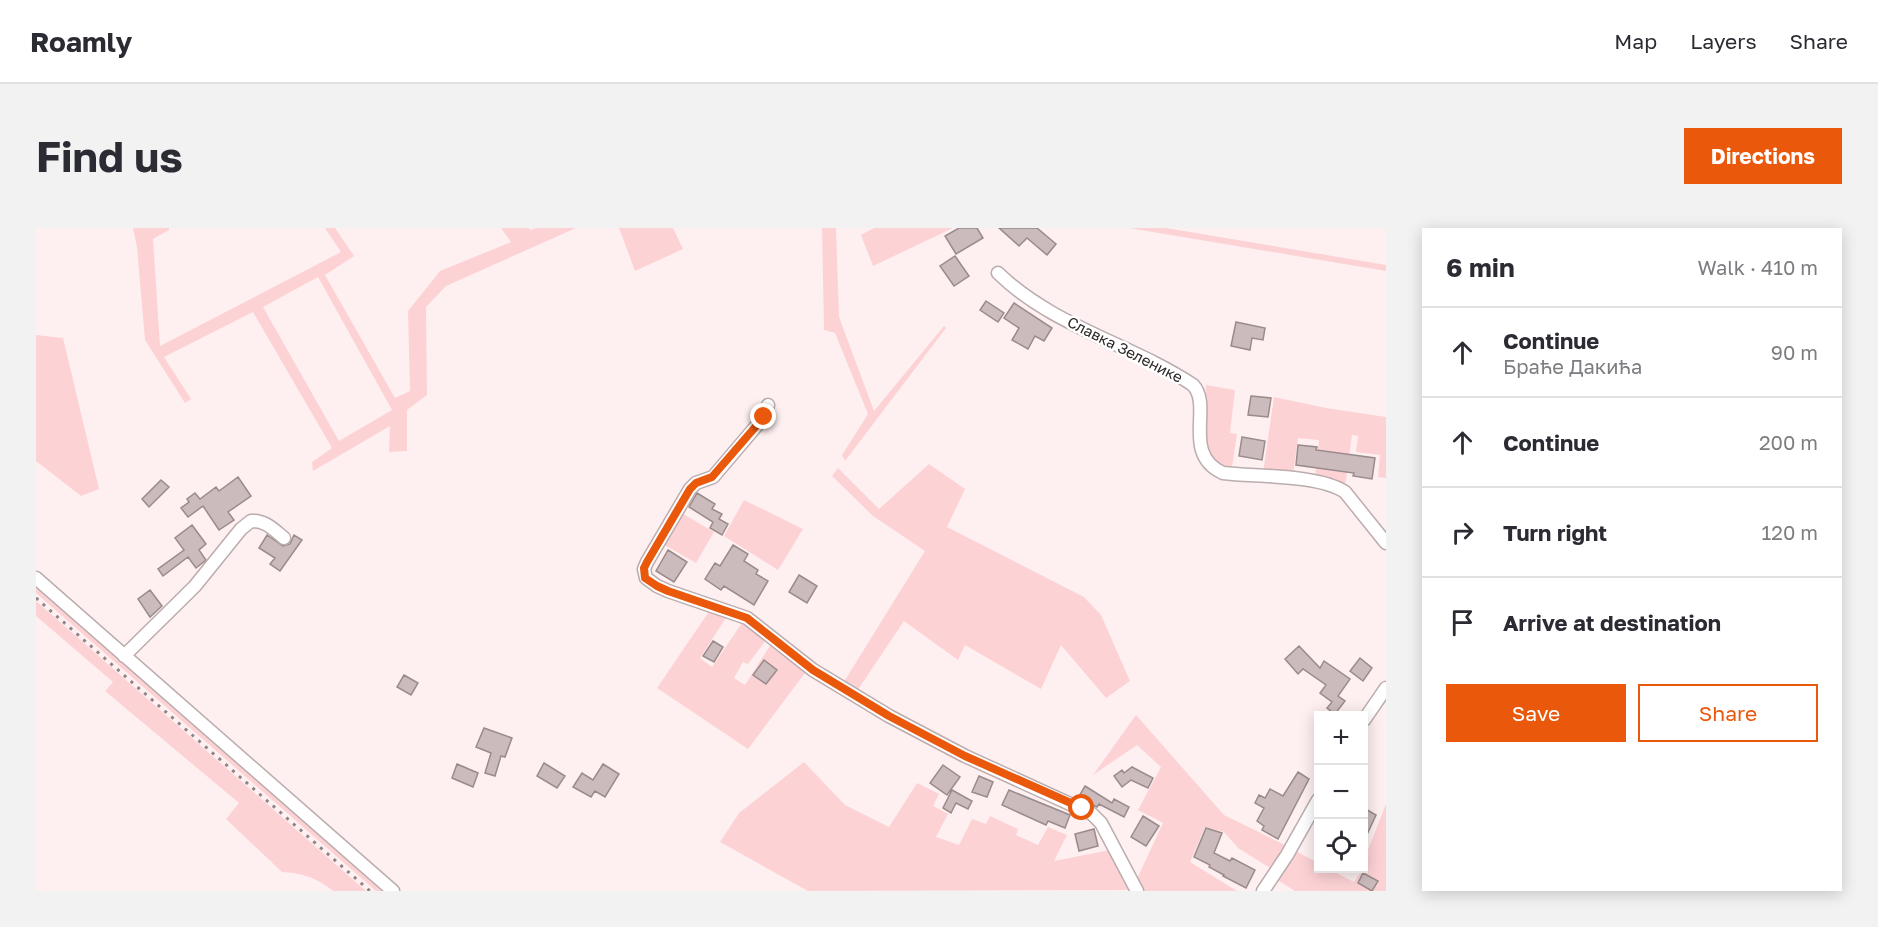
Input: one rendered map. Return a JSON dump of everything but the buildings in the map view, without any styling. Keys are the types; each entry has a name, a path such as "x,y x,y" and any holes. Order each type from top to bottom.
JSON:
{"street":[{"name":"Славка Зеленике","path":"998,273 1038,304 1193,385 1199,394 1202,449 1216,470 1223,473 1303,480 1336,486 1344,492 1386,543"},
{"path":"768,405 764,417 712,477 696,483 690,489 647,562 644,568 645,578 668,591 747,618 828,680 889,716 939,743 1092,814 1101,823 1137,891"},
{"path":"124,656 195,586 241,529 251,521 259,520 268,524 284,538"},
{"path":"36,578 393,891"},
{"path":"1368,714 1386,688"},
{"path":"1263,891 1287,855 1314,807"}],"shaded area":[{"path":"133,228 169,228 153,239 160,346 341,252 325,228 335,228 354,256 325,275 395,398 410,391 408,311 440,271 511,242 501,228 529,228 530,230 576,228 446,286 426,307 427,395 407,410 407,451 389,452 390,426 313,471 312,462 332,448 253,312 164,357 191,399 185,403 145,340 137,247","holes":["318,277 392,410 339,441 263,307"]},
{"path":"619,228 673,228 683,249 635,271"},
{"path":"822,228 836,228 839,317 874,411 944,326 946,328 845,461 842,455 868,414 835,333 824,330"},
{"path":"874,228 953,228 873,266 861,235"},
{"path":"1129,228 1166,228 1386,265 1386,271"},
{"path":"36,335 63,338 99,489 81,496 36,461"},
{"path":"1206,385 1235,390 1230,433 1237,434 1232,467 1220,464 1212,458 1207,447 1204,421"},
{"path":"1274,397 1386,417 1386,478 1378,477 1380,455 1356,452 1358,436 1352,435 1345,487 1315,477 1319,440 1298,438 1293,474 1263,473"},
{"path":"929,464 965,489 947,527 1084,597 1101,615 1130,681 1106,698 1061,645 1041,689 965,645 958,660 904,621 855,694 842,685 925,551 873,516 832,476 838,468 879,509"},
{"path":"744,500 803,529 778,570 724,536"},
{"path":"673,508 714,532 696,563 656,540"},
{"path":"36,583 385,891 376,891 36,593"},
{"path":"36,601 366,891 333,891 309,877 282,872 226,819 239,803 105,691 113,682 36,616"},
{"path":"712,607 729,613 700,658 712,667 742,623 766,640 748,664 743,662 734,678 745,685 771,644 808,669 748,749 657,688"},
{"path":"1136,715 1224,815 1287,846 1273,870 1238,848 1224,832 1205,827 1190,862 1237,891 1139,891 1135,883 1163,823 1138,810 1161,767 1137,745 1093,775"},
{"path":"804,762 845,805 889,827 917,783 939,794 933,806 948,814 936,837 959,845 972,819 986,824 990,816 1018,829 1016,835 1038,845 1048,827 1067,835 1054,861 1110,850 1129,890 808,891 720,842 739,813"},
{"path":"1386,804 1386,891 1295,891 1276,879 1294,850 1314,861 1314,873 1337,873 1354,882 1360,873 1368,873 1368,850"}],"railway":[{"path":"36,598 370,891"}],"route":[{"path":"764,417 712,477 696,483 690,489 647,562 644,568 645,578 668,591 747,618 813,670 889,716 965,756 1082,808"}]}
